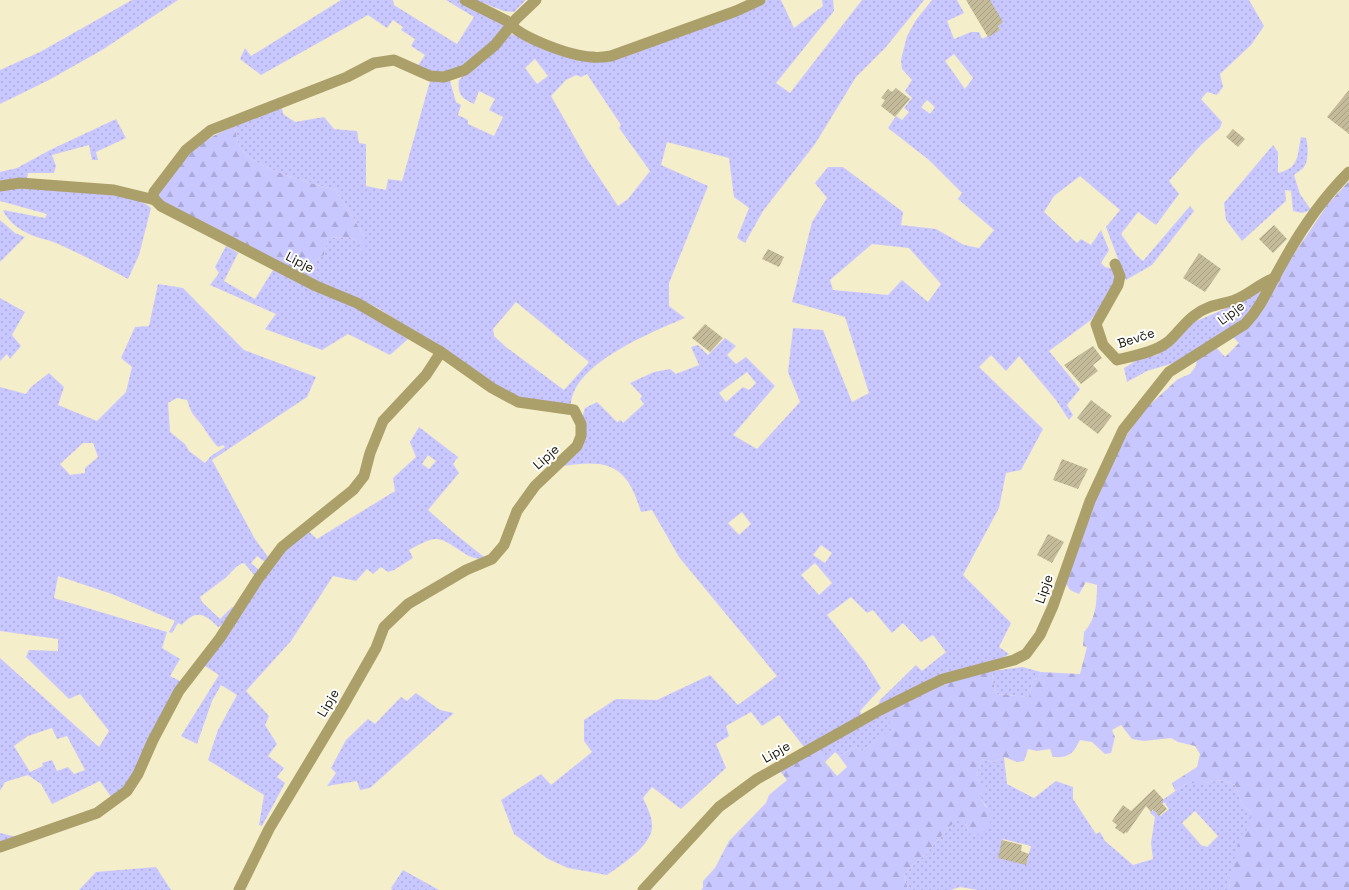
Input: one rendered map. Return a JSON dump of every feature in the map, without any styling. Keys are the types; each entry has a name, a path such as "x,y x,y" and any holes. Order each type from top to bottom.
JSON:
{"street":[{"path":"465,0 514,23 543,43 567,52 593,58 611,56 736,12 760,0"},
{"path":"154,200 154,192 167,172 186,150 211,130 347,77 374,63 394,60 430,76 444,77 465,70 495,45 536,0"},
{"name":"Lipje","path":"643,890 719,807 757,779 880,710 943,679 1014,660 1026,654 1040,634 1053,606 1090,501 1123,430 1169,372 1245,324 1255,314 1307,223 1335,187 1349,172"},
{"name":"Lipje","path":"0,186 20,183 54,184 114,190 154,200 161,206 316,286 357,302 441,352 492,388 518,402 574,410 580,424 581,436 577,446 570,455 560,461 540,481 516,511 504,545 492,559 466,570 408,604 384,627 376,648 343,706 269,829 239,890"},
{"name":"Bevče","path":"1115,264 1120,276 1118,285 1096,324 1103,345 1117,360 1154,349 1168,342 1195,314 1214,304 1232,300 1248,293 1263,282 1275,278"},
{"path":"0,847 97,813 127,791 138,774 153,740 179,691 220,638 258,579 282,547 353,490 364,476 370,453 383,421 426,375 441,352"}],"green space":[{"path":"132,0 178,0 102,50 49,80 0,104 0,70 40,52"},
{"path":"341,0 393,0 394,5 457,44 474,17 446,0 459,0 507,24 498,37 456,71 434,73 417,67 425,55 411,46 415,39 401,30 403,27 393,20 387,28 368,15 261,75 240,59 245,48 251,56"},
{"path":"475,0 526,0 514,12 504,11"},
{"path":"767,0 781,0 794,28 823,6 822,0 833,0 834,11 776,83 790,93 862,0 924,0 886,47 856,77 815,144 763,211 745,243 737,238 749,208 734,197 729,158 667,142 661,165 708,186 669,283 669,306 685,318 635,341 600,362 585,375 575,389 571,404 523,400 500,388 378,308 303,275 313,261 324,255 328,238 349,237 358,242 361,251 364,236 336,190 287,176 262,165 244,152 237,140 235,126 282,108 283,114 295,122 324,117 334,129 357,131 359,143 366,144 366,186 386,190 388,179 402,181 430,81 450,81 456,102 461,105 458,115 468,120 468,124 494,136 503,117 489,110 495,99 479,91 474,104 470,102 463,98 460,93 459,80 510,34 582,60 759,5","holes":["535,59 548,76 537,84 525,68","587,74 621,125 619,128 650,171 628,199 618,206 587,159 551,96 566,80 576,75 581,77","516,302 589,362 564,390 506,347 494,336 493,329"]},
{"path":"932,0 957,0 964,13 947,21 954,39 971,32 979,32 982,39 1000,29 983,0 1249,0 1264,26 1251,45 1220,74 1223,87 1217,95 1207,92 1201,99 1222,122 1220,128 1201,145 1169,181 1179,194 1156,225 1138,212 1121,234 1136,255 1143,261 1190,206 1194,211 1152,265 1126,280 1106,227 1120,210 1080,176 1054,196 1044,212 1077,243 1081,239 1091,245 1101,230 1109,250 1101,263 1105,267 1114,269 1116,279 1103,304 1091,320 1049,351 1080,389 1067,405 1073,415 1069,420 1056,400 1019,356 1006,371 991,355 979,367 1043,429 1021,470 1006,473 999,508 963,575 1011,623 999,647 1009,654 999,660 878,708 880,700 916,665 922,671 946,652 933,635 921,642 903,623 892,633 873,610 867,613 851,597 827,615 864,661 881,688 860,711 862,716 804,747 779,715 762,726 751,712 726,726 729,736 716,744 726,768 681,809 652,787 643,798 651,816 652,828 650,835 641,849 627,861 607,875 568,868 548,859 514,834 501,800 541,774 551,785 592,752 584,741 584,720 616,699 657,700 710,675 738,705 777,676 679,557 652,510 641,512 636,496 622,475 614,469 604,465 579,464 563,466 569,460 585,408 597,402 617,422 621,420 623,423 644,404 640,399 642,396 630,383 654,372 670,369 676,374 699,365 691,347 698,345 708,355 725,338 736,346 727,355 736,364 746,357 775,386 733,435 757,449 800,402 788,372 793,328 823,330 852,402 869,393 845,317 792,302 812,222 827,198 815,183 828,167 843,167 903,212 901,225 936,229 964,245 979,248 994,230 958,199 962,193 929,160 888,128 896,116 902,120 909,112 904,108 912,98 905,91 912,80 902,69 901,60 907,36 916,20","holes":["954,54 973,78 965,89 945,61","927,100 935,107 930,114 921,107","872,244 909,248 941,284 928,302 902,280 888,295 833,290 830,280","747,372 756,383 749,390 743,387 726,402 719,393","742,512 751,524 739,535 728,523","821,545 832,553 825,563 813,555","815,563 832,583 819,595 801,575"]},
{"path":"116,119 126,138 96,152 98,160 92,160 89,145 52,155 56,166 54,173 28,173 27,178 0,181 0,172 17,168 50,150"},
{"path":"235,126 238,143 244,152 252,159 287,176 336,190 364,236 366,249 361,251 358,242 349,237 328,238 324,255 313,261 303,275 168,205 158,197 164,185 179,163 200,145 223,131"},
{"path":"1301,137 1306,138 1308,148 1307,160 1303,168 1294,175 1300,194 1311,210 1302,213 1293,211 1291,191 1285,190 1286,201 1242,241 1226,220 1224,203 1273,145 1278,152 1278,173 1290,168 1294,164 1298,155"},
{"path":"1349,181 1349,890 1230,890 1229,881 1240,835 1246,831 1250,825 1251,819 1250,811 1242,805 1235,785 1221,780 1204,783 1187,783 1175,791 1172,783 1197,767 1200,754 1195,746 1178,742 1171,738 1144,741 1132,739 1121,725 1112,730 1115,737 1111,753 1105,754 1092,742 1080,740 1073,752 1063,757 1053,757 1050,749 1037,751 1028,749 1024,761 1017,762 1004,757 993,762 982,759 977,773 979,781 986,786 982,792 981,800 990,812 992,818 982,833 975,835 971,835 968,831 966,822 959,820 950,826 925,855 904,875 908,890 701,890 703,888 703,881 715,868 729,841 766,803 769,795 787,780 780,771 818,749 825,762 837,776 847,767 839,756 856,747 862,751 893,728 884,711 929,687 979,673 993,671 992,680 997,694 1029,697 1033,680 1038,678 1041,672 1080,674 1087,647 1083,646 1084,632 1093,616 1096,604 1097,585 1086,582 1079,594 1070,590 1065,582 1097,497 1120,445 1143,411 1178,379 1190,374 1196,366 1197,360 1215,346 1225,357 1239,343 1232,336 1290,260 1328,204"},
{"path":"18,186 88,190 108,193 126,196 141,201 151,208 139,255 128,279 65,247 30,235 20,229 7,217 3,210 45,218 47,214 0,201 0,191"},
{"path":"0,220 15,233 25,237 0,262"},
{"path":"226,246 238,253 224,281 255,299 273,270 355,307 408,339 390,355 348,334 322,350 265,329 276,314 210,285 219,273 215,267"},
{"path":"1267,283 1248,316 1177,362 1147,371 1127,382 1124,368 1141,358 1157,355 1194,322 1239,303"},
{"path":"158,284 183,288 244,350 316,377 307,397 212,460 255,539 268,557 265,562 257,556 251,563 259,570 255,576 244,563 241,564 200,597 202,602 220,619 232,607 235,609 221,626 218,627 204,616 196,615 191,617 182,625 178,623 172,633 169,632 175,621 112,594 58,576 54,598 167,632 162,648 180,659 170,676 182,682 127,784 111,797 100,781 52,804 41,784 28,775 5,782 0,791 0,658 99,747 109,731 80,694 69,699 26,657 29,650 58,651 58,639 0,631 0,387 26,394 31,387 49,373 64,387 58,405 97,421 126,392 132,367 121,358 135,327 149,326","holes":["177,398 187,400 192,414 213,442 218,447 223,445 225,447 211,456 205,463 189,451 185,444 170,432 168,403","83,443 93,443 98,457 85,468 85,473 70,475 60,464","52,728 57,739 67,736 85,770 74,774 68,767 57,771 52,760 42,763 43,766 30,772 14,746 28,736"]},
{"path":"0,298 25,312 12,335 21,346 10,359 7,354 0,361"},
{"path":"419,427 458,457 453,464 459,473 428,510 484,557 479,558 467,555 441,540 435,539 409,550 413,558 394,570 388,572 381,567 373,574 367,569 356,581 333,576 291,641 246,691 269,716 265,725 277,744 268,756 284,768 277,777 285,783 262,826 259,825 264,795 208,760 218,730 237,695 221,685 212,701 197,744 181,736 219,675 202,664 271,565 307,530 317,539 395,491 393,478 416,457 410,442","holes":["428,455 436,461 429,469 422,464"]},
{"path":"1022,667 1041,672 1038,678 1033,680 1029,697 997,694 992,680 993,671"},
{"path":"416,693 440,710 454,713 370,788 360,790 357,781 327,786 336,773 331,768 346,740 368,719 375,724 401,697 407,701"},
{"path":"884,711 894,728 862,751 856,747 839,756 835,752 825,762 818,749"},
{"path":"1004,757 1007,784 1034,798 1056,781 1073,787 1073,799 1096,834 1100,832 1105,841 1133,865 1153,859 1151,843 1155,817 1150,813 1164,799 1187,783 1204,783 1221,780 1235,785 1242,805 1250,811 1252,820 1229,881 1230,890 978,890 960,887 951,890 908,890 904,875 925,855 950,826 959,819 966,822 968,831 987,807 981,800 982,792 977,773 982,759 993,762","holes":["1164,802 1169,809 1160,816 1155,811","1195,811 1218,836 1207,847 1201,845 1182,823","1003,839 1031,846 1026,864 999,857"]},
{"path":"0,833 17,837 0,843"},
{"path":"156,867 171,890 79,890 96,872"},
{"path":"403,870 439,890 392,890 391,888"}],"building":[{"path":"966,0 990,0 1003,22 998,26 1000,30 988,37"},
{"path":"896,88 910,99 895,117 881,106 885,100 881,98 888,89 892,92"},
{"path":"1349,90 1349,134 1327,117"},
{"path":"1233,129 1245,139 1238,147 1226,137"},
{"path":"1274,225 1287,239 1273,253 1259,239"},
{"path":"768,249 784,257 779,267 762,259"},
{"path":"1199,253 1221,269 1205,292 1183,278"},
{"path":"705,324 723,338 710,352 692,338"},
{"path":"1093,346 1102,358 1093,365 1098,371 1081,384 1064,365"},
{"path":"1091,400 1112,416 1098,434 1077,418"},
{"path":"1062,459 1088,469 1078,489 1053,480"},
{"path":"1048,534 1064,542 1052,563 1037,555"},
{"path":"1154,789 1164,800 1161,802 1167,809 1159,816 1153,809 1151,812 1146,806 1127,833 1126,832 1124,834 1115,828 1117,825 1112,821 1123,805 1131,811"},
{"path":"1002,840 1022,845 1021,851 1029,854 1026,865 998,858"}]}
